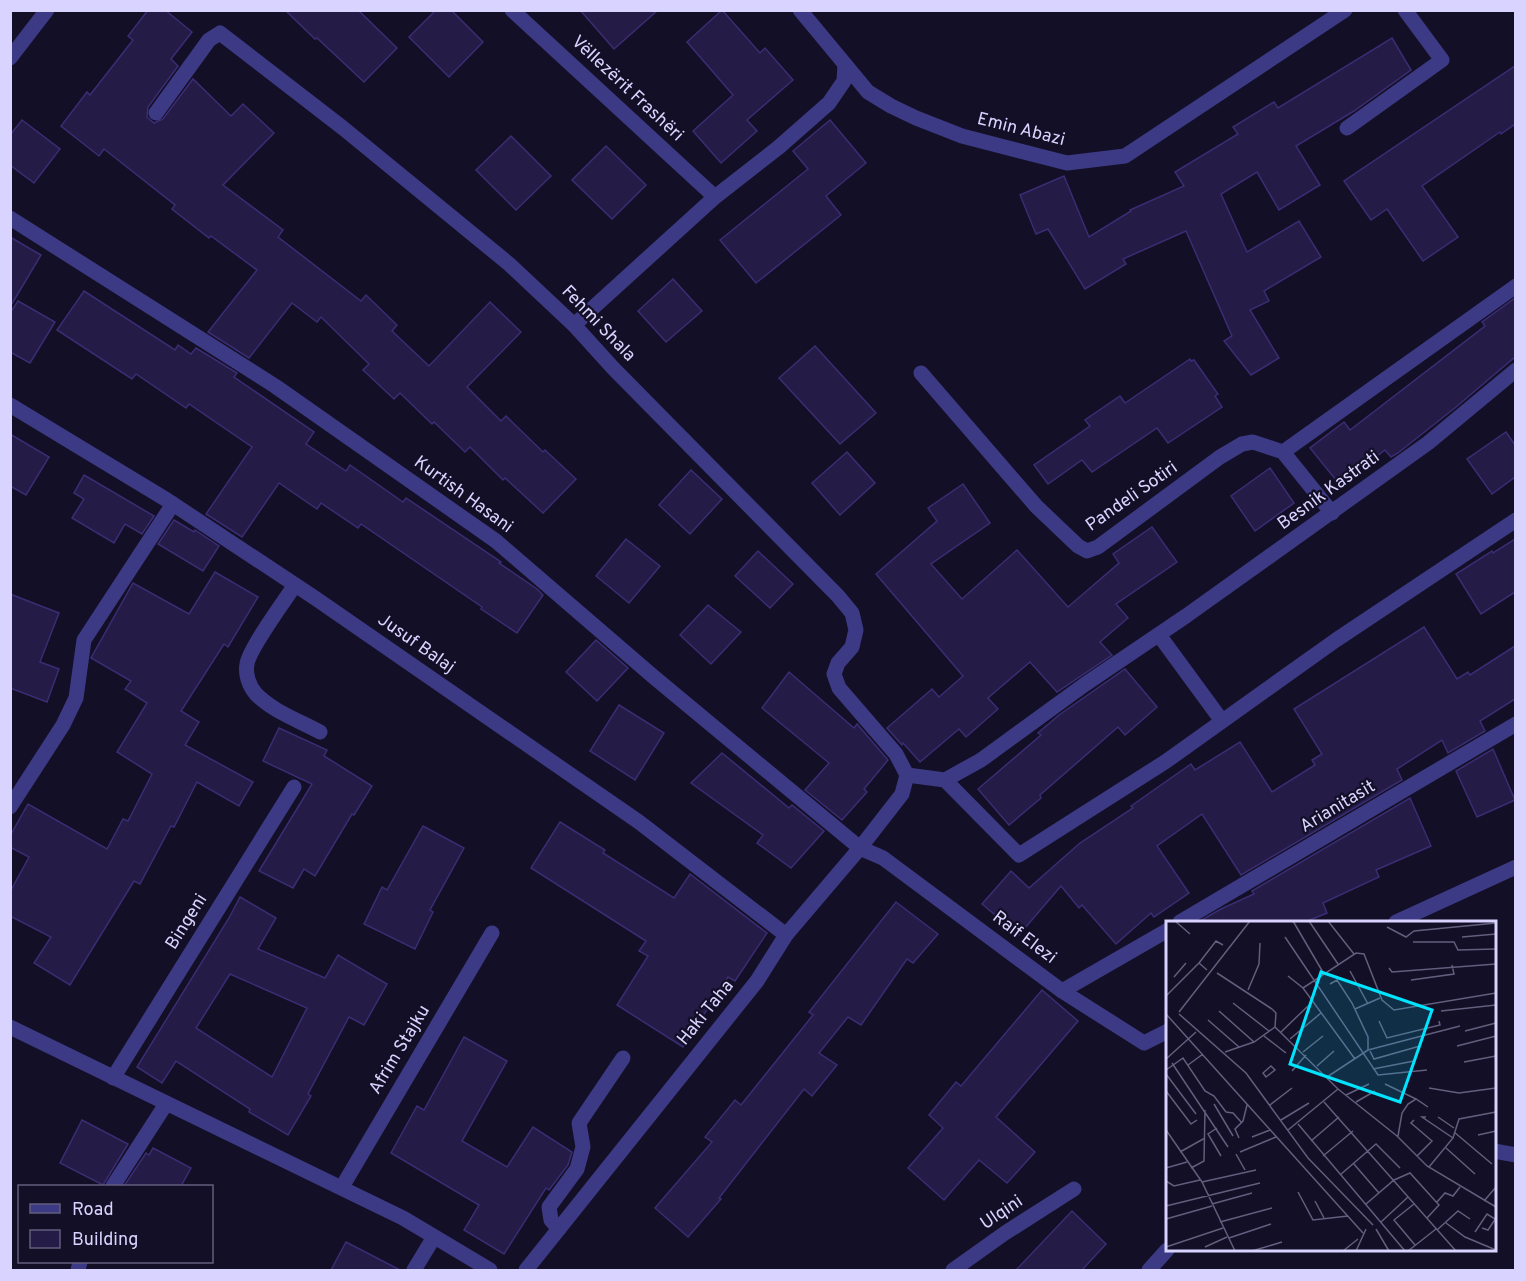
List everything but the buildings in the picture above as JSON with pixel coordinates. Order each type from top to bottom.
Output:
[{"type":"street","name":"Vëllezërit Frashëri","points":[[512,10],[715,197]]},
{"type":"street","name":"Emin Abazi","points":[[800,10],[826,40],[844,66],[868,92],[891,106],[962,136],[1067,163],[1125,156],[1345,10]]},
{"type":"street","points":[[1347,128],[1442,60],[1406,10]]},
{"type":"street","points":[[10,58],[45,11]]},
{"type":"street","name":"Fehmi Shala","points":[[156,113],[209,40],[220,33],[343,128],[509,264],[574,325],[612,368],[814,571],[852,613],[856,630],[852,647],[838,663],[834,674],[839,688],[896,754],[907,775]]},
{"type":"street","points":[[574,325],[715,197],[779,147],[829,103],[844,81],[844,66]]},
{"type":"street","name":"Kurtish Hasani","points":[[10,218],[274,386],[496,541],[655,678],[860,848]]},
{"type":"street","points":[[1332,513],[1283,452],[1515,285]]},
{"type":"street","name":"Besnik Kastrati","points":[[945,780],[981,760],[1084,685],[1332,513],[1428,443],[1515,370]]},
{"type":"street","name":"Pandeli Sotiri","points":[[921,373],[1036,506],[1078,546],[1088,550],[1098,547],[1220,457],[1242,444],[1253,442],[1283,452]]},
{"type":"street","name":"Jusuf Balaj","points":[[10,405],[173,504],[295,585],[639,822],[786,935]]},
{"type":"street","points":[[10,807],[63,725],[76,698],[84,640],[173,504]]},
{"type":"street","points":[[907,775],[945,780],[1019,855],[1165,762],[1336,640],[1515,520]]},
{"type":"street","points":[[295,585],[256,644],[247,662],[247,677],[255,693],[265,701],[320,732]]},
{"type":"street","points":[[1159,635],[1222,721]]},
{"type":"street","name":"Arianitasit","points":[[1182,921],[1515,724]]},
{"type":"street","name":"Haki Taha","points":[[526,1270],[757,981],[786,935],[860,848],[902,794],[907,775]]},
{"type":"street","name":"Bingeni","points":[[113,1078],[294,787]]},
{"type":"street","name":"Raif Elezi","points":[[860,848],[883,858],[1062,991],[1144,1043],[1166,1032]]},
{"type":"street","points":[[1398,921],[1515,867]]},
{"type":"street","points":[[1062,991],[1166,931]]},
{"type":"street","name":"Afrim Stajku","points":[[342,1187],[492,933]]},
{"type":"street","points":[[10,1027],[342,1187],[403,1218],[490,1270]]},
{"type":"street","points":[[558,1229],[551,1220],[549,1207],[577,1169],[583,1147],[579,1123],[623,1058]]},
{"type":"street","points":[[114,1185],[166,1104]]},
{"type":"street","points":[[1496,1151],[1515,1155]]},
{"type":"street","name":"Ulqini","points":[[953,1270],[1005,1233],[1074,1189]]},
{"type":"street","points":[[414,1270],[434,1236]]},
{"type":"street","points":[[1149,1270],[1166,1251]]}]
